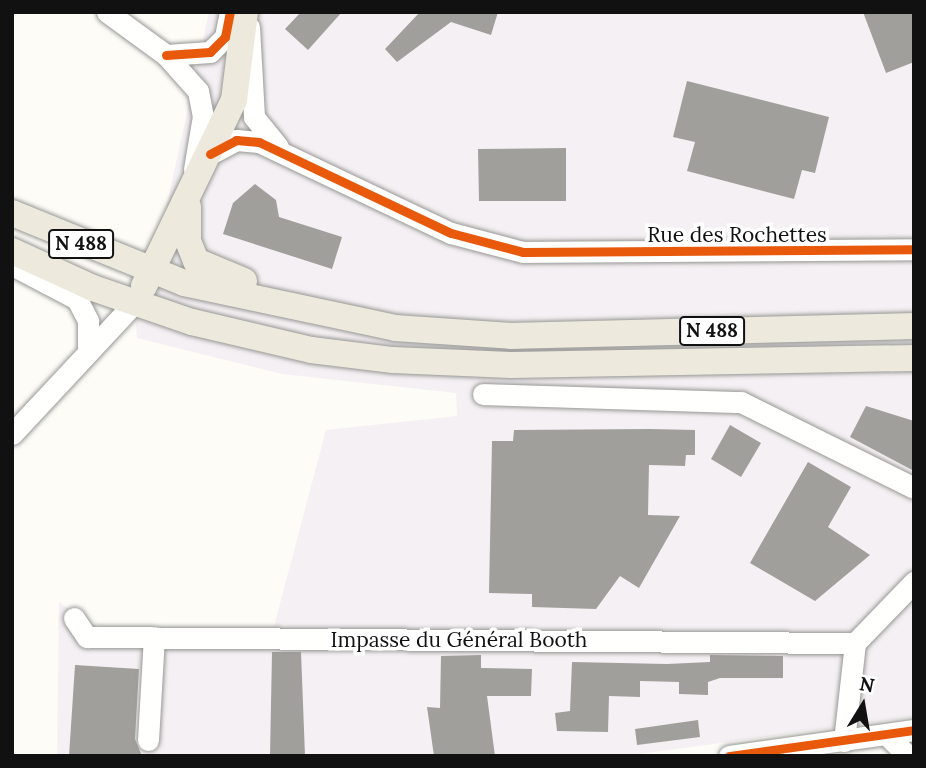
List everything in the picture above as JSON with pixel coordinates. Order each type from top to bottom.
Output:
[{"type":"main road","points":[[134,303],[152,273],[210,153],[241,72],[245,12]]},
{"type":"main road","points":[[190,192],[188,241],[204,268],[354,309],[396,328]]},
{"type":"main road","name":"N 488","points":[[12,213],[152,273],[255,302],[396,328],[511,336],[914,326]]},
{"type":"main road","points":[[12,234],[117,276],[134,280],[152,273]]},
{"type":"main road","name":"N 488","points":[[12,251],[134,303],[311,350],[393,360],[511,365],[914,358]]},
{"type":"main road","points":[[134,303],[161,294],[336,334],[396,328]]},
{"type":"street","points":[[107,12],[166,55],[190,80],[202,104],[190,192]]},
{"type":"street","points":[[166,55],[210,52],[225,37],[230,12]]},
{"type":"street","name":"Rue des Rochettes","points":[[245,12],[254,117],[284,153]]},
{"type":"street","name":"Rue des Rochettes","points":[[210,153],[247,139],[284,153],[451,233],[523,252],[914,249]]},
{"type":"street","points":[[12,265],[77,299],[88,321],[88,352]]},
{"type":"street","points":[[12,434],[51,399],[88,352],[134,303]]},
{"type":"street","points":[[483,394],[741,402],[914,488]]},
{"type":"street","points":[[844,741],[855,643],[914,582]]},
{"type":"street","name":"Impasse du Général Booth","points":[[74,618],[87,637],[855,643]]},
{"type":"street","points":[[148,740],[153,637]]},
{"type":"street","points":[[729,756],[797,752],[844,741],[914,730]]},
{"type":"street","points":[[887,735],[908,756]]},
{"type":"shaded area","points":[[209,12],[914,12],[914,717],[624,756],[57,756],[59,602],[95,627],[273,630],[326,430],[457,416],[456,393],[282,374],[137,338],[134,303],[152,272]]},
{"type":"building","points":[[301,12],[342,12],[308,50],[285,29]]},
{"type":"building","points":[[420,12],[498,12],[491,35],[451,22],[397,62],[385,49]]},
{"type":"building","points":[[863,12],[914,12],[914,62],[886,73]]},
{"type":"building","points":[[687,81],[829,117],[815,173],[802,170],[794,199],[687,171],[695,142],[673,137]]},
{"type":"building","points":[[566,148],[566,201],[479,201],[478,149]]},
{"type":"building","points":[[255,184],[276,200],[279,217],[342,237],[332,269],[223,234],[233,203]]},
{"type":"building","points":[[866,406],[914,421],[914,471],[850,437]]},
{"type":"building","points":[[730,425],[761,443],[741,477],[711,459]]},
{"type":"building","points":[[514,430],[695,430],[695,455],[686,455],[685,466],[649,465],[648,515],[680,516],[639,588],[620,576],[596,609],[532,607],[532,594],[489,593],[492,441],[513,441]]},
{"type":"building","points":[[808,462],[851,487],[828,527],[870,555],[815,601],[750,563]]},
{"type":"building","points":[[272,652],[301,652],[305,756],[270,756]]},
{"type":"building","points":[[481,655],[481,668],[532,669],[531,696],[487,696],[495,756],[434,756],[427,707],[440,708],[441,656]]},
{"type":"building","points":[[710,655],[783,656],[783,678],[720,678],[708,682],[708,695],[679,694],[679,682],[640,681],[640,697],[609,696],[608,732],[557,731],[555,713],[570,711],[572,662],[710,662]]},
{"type":"building","points":[[75,665],[139,669],[135,739],[142,756],[69,756]]},
{"type":"building","points":[[698,720],[700,737],[637,745],[635,729]]},
{"type":"cycle path","points":[[166,55],[210,52],[225,37],[230,12]]},
{"type":"cycle path","points":[[210,154],[236,140],[259,142],[451,233],[523,252],[914,249]]},
{"type":"cycle path","points":[[729,756],[914,730]]}]
